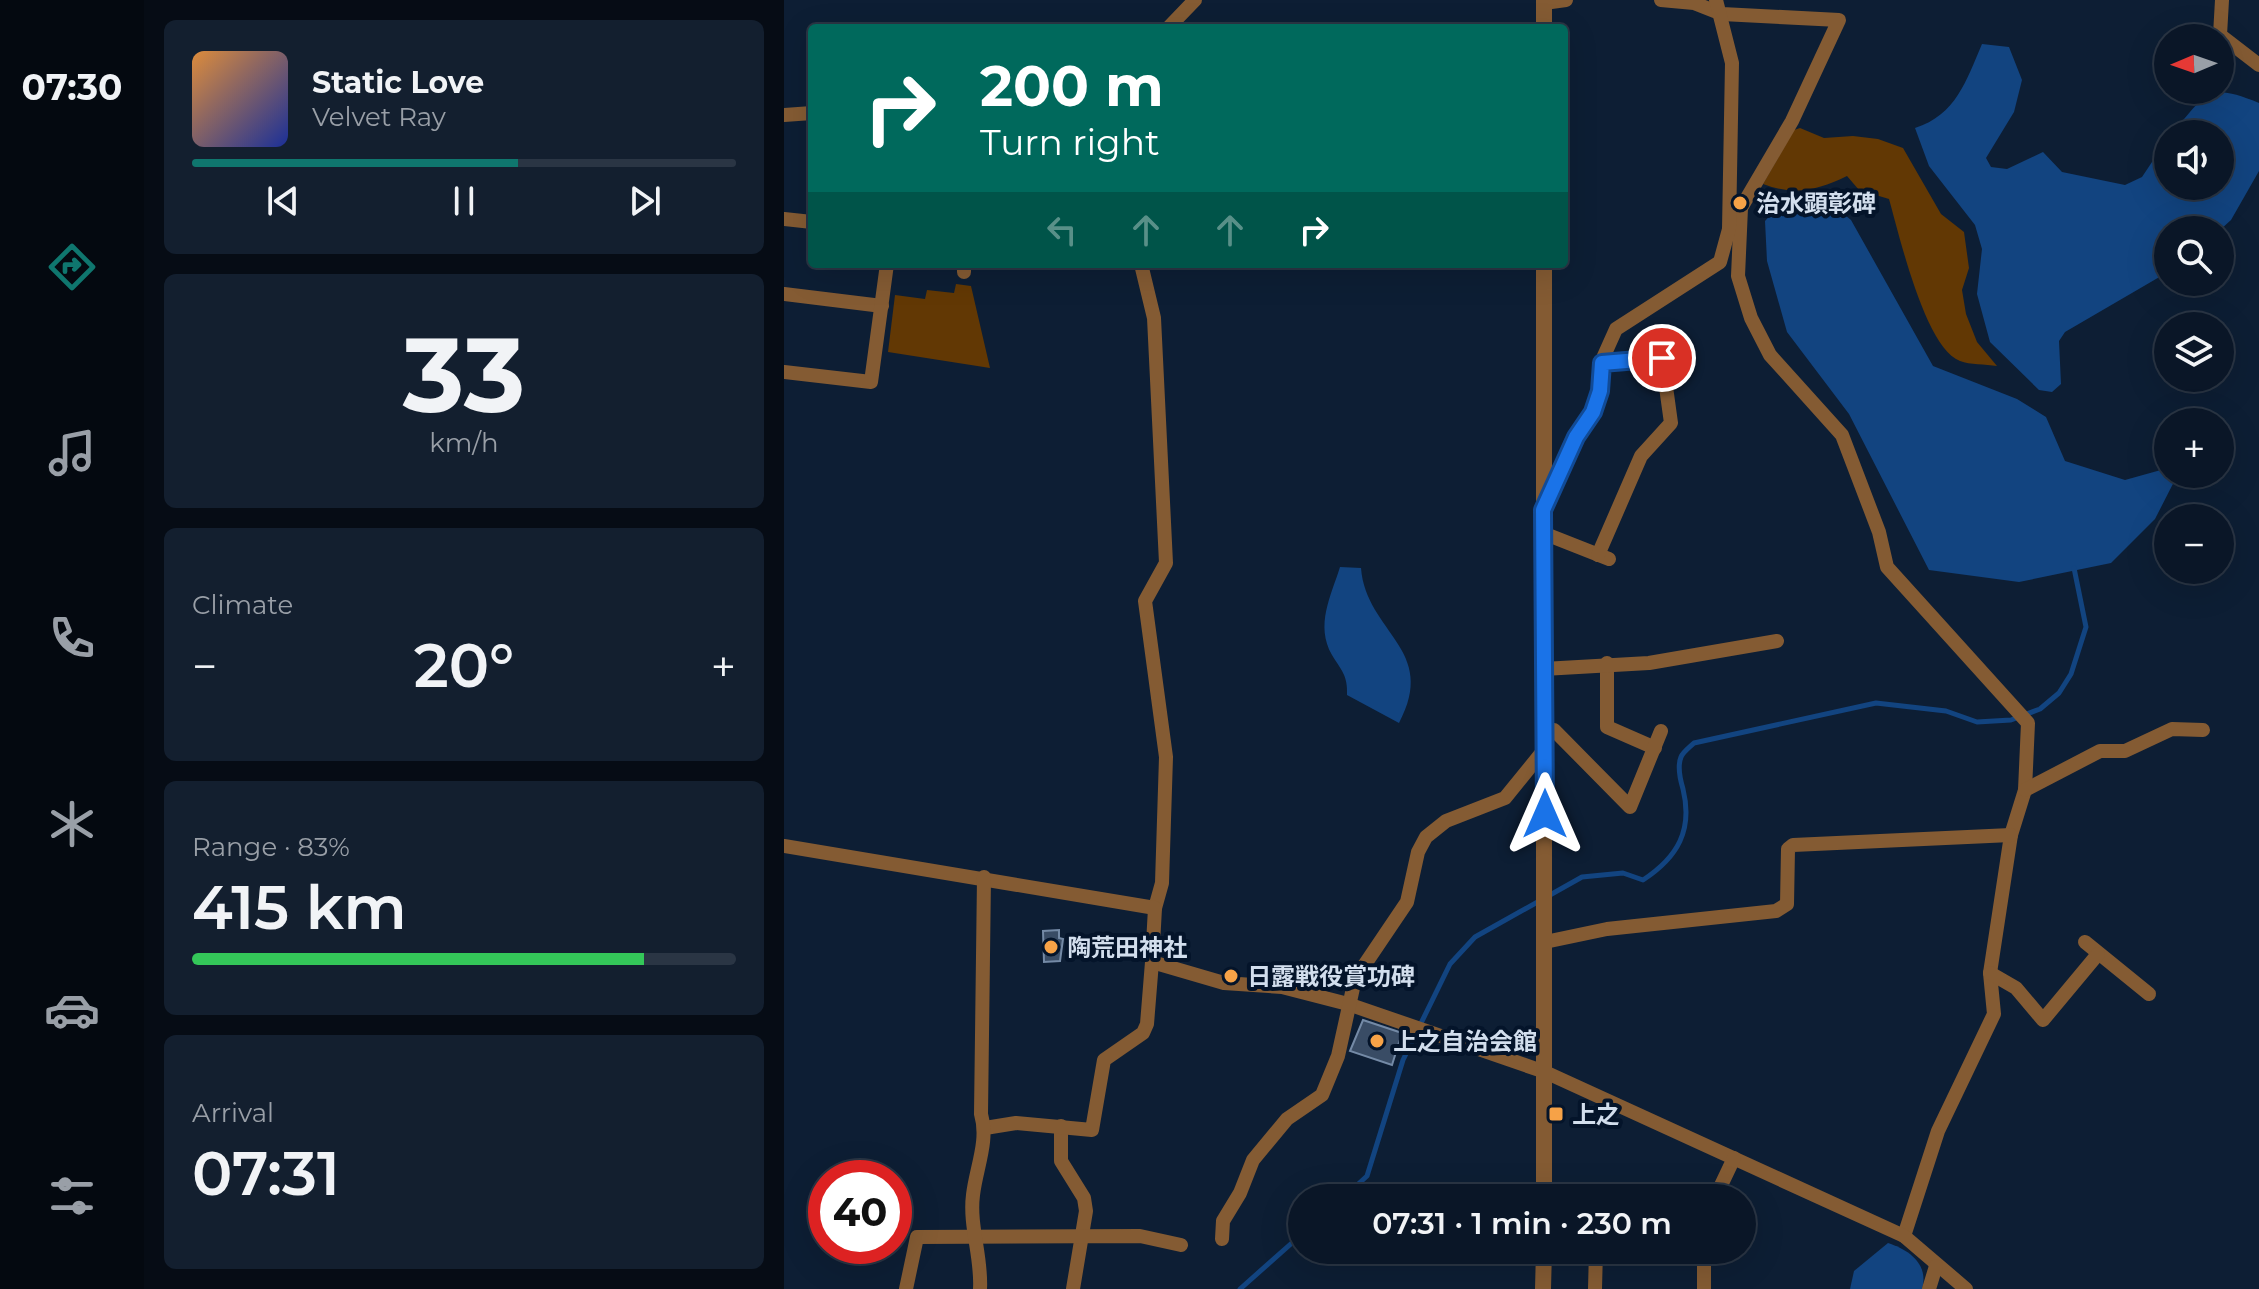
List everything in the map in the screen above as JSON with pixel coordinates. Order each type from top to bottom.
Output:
[{"type":"street","points":[[1172,24],[1195,0]]},
{"type":"street","points":[[1544,24],[1544,2],[1566,0]]},
{"type":"street","points":[[1543,510],[1576,437],[1593,412],[1600,391],[1602,363],[1608,341],[1624,322],[1720,262],[1735,209],[1792,121],[1839,20],[1661,0]]},
{"type":"street","points":[[2222,0],[2220,35],[2259,65]]},
{"type":"street","points":[[1719,7],[1732,63],[1738,276],[1751,318],[1770,355],[1842,435],[1879,532],[1887,567],[2028,723],[2025,790],[2011,835],[1990,973],[1994,1014],[1938,1131],[1904,1236]]},
{"type":"street","points":[[784,115],[808,113]]},
{"type":"street","points":[[784,219],[808,222]]},
{"type":"street","points":[[784,372],[871,382],[887,268]]},
{"type":"street","points":[[985,1128],[1016,1123],[1092,1130],[1104,1060],[1143,1033],[1147,1024],[1155,908],[1162,883],[1166,757],[1145,601],[1166,563],[1154,318],[1142,268]]},
{"type":"street","points":[[1544,268],[1544,1184]]},
{"type":"street","points":[[784,294],[882,306]]},
{"type":"street","points":[[1543,533],[1604,557],[1641,456],[1671,423],[1662,358],[1602,363]]},
{"type":"street","points":[[1543,669],[1649,663],[1777,641]]},
{"type":"street","points":[[1607,663],[1607,727],[1655,748]]},
{"type":"street","points":[[2025,790],[2100,751],[2125,751],[2172,729],[2203,730]]},
{"type":"street","points":[[1544,730],[1554,730],[1630,807],[1661,731]]},
{"type":"street","points":[[1222,1239],[1223,1221],[1240,1193],[1253,1160],[1287,1119],[1322,1095],[1338,1056],[1355,979],[1407,902],[1418,852],[1426,837],[1446,821],[1505,798],[1544,750]]},
{"type":"street","points":[[1545,942],[1607,929],[1776,911],[1787,904],[1788,849],[1793,845],[2011,835]]},
{"type":"street","points":[[784,846],[1155,908]]},
{"type":"street","points":[[980,1289],[981,1266],[972,1197],[985,1128],[981,1114],[984,877]]},
{"type":"street","points":[[2085,942],[2149,994]]},
{"type":"street","points":[[1990,973],[2016,988],[2043,1020],[2098,954]]},
{"type":"street","points":[[1152,962],[1224,983],[1282,987],[1348,1004],[1545,1072],[1904,1236],[1966,1289]]},
{"type":"street","points":[[1061,1126],[1061,1161],[1084,1198],[1086,1211],[1073,1289]]},
{"type":"street","points":[[1722,1184],[1734,1158]]},
{"type":"street","points":[[906,1289],[917,1237],[1140,1236],[1181,1245]]},
{"type":"street","points":[[1543,1289],[1544,1264]]},
{"type":"street","points":[[1595,1289],[1596,1264]]},
{"type":"street","points":[[1704,1264],[1704,1289]]},
{"type":"street","points":[[1929,1289],[1936,1266]]},
{"type":"shaded area","points":[[1800,128],[1824,138],[1853,136],[1878,139],[1903,148],[1941,214],[1964,232],[1969,268],[1962,290],[1966,314],[1977,342],[1997,366],[1960,361],[1947,352],[1936,335],[1915,288],[1889,199],[1859,190],[1847,176],[1806,190],[1785,190],[1763,184],[1794,130]]},
{"type":"shaded area","points":[[956,284],[971,286],[990,368],[888,352],[895,295],[925,299],[927,290],[954,293]]},
{"type":"water","points":[[1982,44],[2009,47],[2022,80],[2014,112],[1986,158],[1991,167],[2007,169],[2043,152],[2062,172],[2125,185],[2142,177],[2154,159],[2154,200],[2234,200],[2234,120],[2184,120],[2198,104],[2234,104],[2234,94],[2259,103],[2259,171],[2233,216],[2154,216],[2154,280],[2065,332],[2059,341],[2061,384],[2052,392],[2039,390],[1990,342],[1977,294],[1982,249],[1975,225],[1929,166],[1915,128],[1941,115],[1965,83]]},
{"type":"water","points":[[1824,198],[1851,220],[1933,366],[2017,399],[2046,417],[2065,461],[2125,480],[2154,472],[2154,488],[2171,488],[2163,504],[2154,504],[2154,520],[2111,563],[2019,582],[1929,570],[1849,414],[1787,332],[1767,261],[1765,221],[1778,207],[1802,207]]},
{"type":"water","points":[[1340,567],[1361,568],[1375,609],[1406,659],[1411,677],[1409,698],[1399,723],[1347,695],[1345,678],[1327,644],[1326,611]]},
{"type":"water","points":[[1888,1243],[1916,1260],[1923,1273],[1922,1289],[1850,1289],[1854,1271]]},
{"type":"building","points":[[1059,930],[1059,938],[1063,939],[1060,961],[1044,962],[1043,931]]},
{"type":"building","name":"上之自治会館","points":[[1363,1020],[1402,1033],[1392,1065],[1350,1051]]},
{"type":"waterway","points":[[1358,1184],[1367,1176],[1403,1060],[1450,964],[1475,937],[1582,877],[1623,873],[1643,880],[1665,862],[1674,852],[1684,830],[1686,804],[1679,765],[1682,755],[1694,743],[1876,703],[1946,711],[1977,722],[2011,720],[2040,709],[2059,693],[2071,674],[2086,627],[2074,568]]},
{"type":"waterway","points":[[1240,1289],[1288,1246]]},
{"type":"place","name":"治水顕彰碑","points":[[1740,203]]},
{"type":"place","name":"陶荒田神社","points":[[1051,947]]},
{"type":"place","name":"日露戦役賞功碑","points":[[1231,976]]},
{"type":"place","name":"上之自治会館","points":[[1377,1041]]},
{"type":"place","name":"上之","points":[[1556,1114]]},
{"type":"route","points":[[1545,814],[1543,510],[1576,437],[1593,412],[1600,391],[1602,363],[1662,358]]}]
